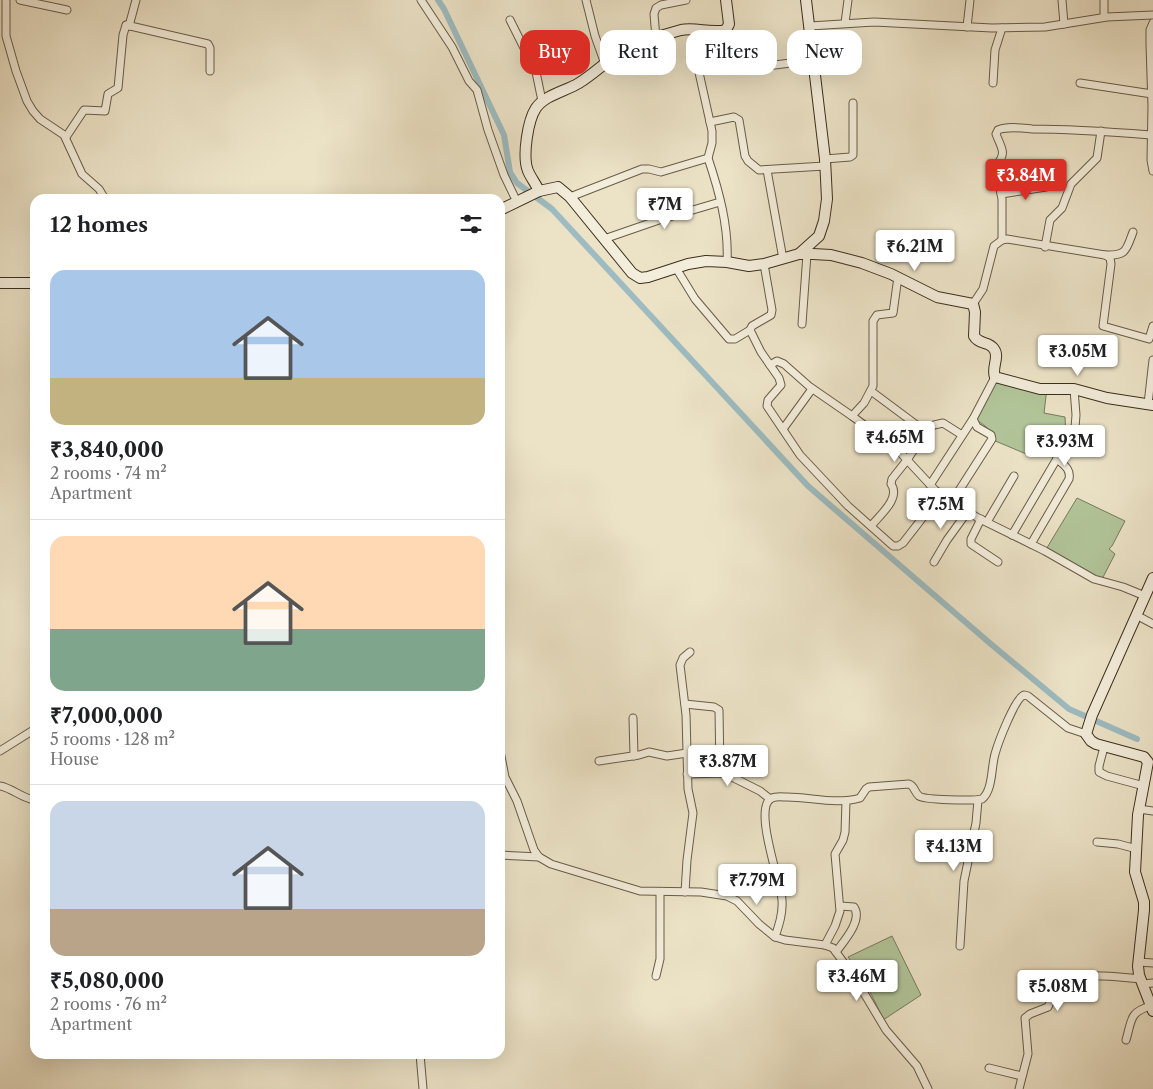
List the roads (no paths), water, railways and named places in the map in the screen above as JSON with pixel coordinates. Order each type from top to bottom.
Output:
[{"type":"street","points":[[6,0],[3,36],[21,86],[33,111],[43,121],[66,137],[82,174],[102,194]]},
{"type":"street","points":[[20,0],[67,10]]},
{"type":"street","points":[[129,26],[136,0]]},
{"type":"street","points":[[421,0],[452,47],[469,81],[477,90],[504,175],[519,202]]},
{"type":"street","points":[[586,0],[600,50]]},
{"type":"street","points":[[655,30],[654,14],[656,8],[661,5],[686,0]]},
{"type":"street","points":[[726,0],[728,28],[726,30]]},
{"type":"street","points":[[806,0],[810,30]]},
{"type":"street","points":[[845,23],[848,0]]},
{"type":"street","points":[[967,27],[970,0]]},
{"type":"street","points":[[1062,0],[1064,24]]},
{"type":"street","points":[[1104,0],[1104,18]]},
{"type":"street","points":[[810,26],[845,23],[900,23],[1002,28],[1045,27],[1104,18],[1153,15]]},
{"type":"street","points":[[510,20],[538,77],[542,101]]},
{"type":"street","points":[[1153,22],[1150,37],[1152,94],[1151,160],[1153,171]]},
{"type":"street","points":[[66,137],[84,110],[104,112],[106,110],[108,94],[119,86],[125,26],[208,44],[210,48],[210,71]]},
{"type":"street","points":[[993,83],[995,50],[1002,28]]},
{"type":"street","points":[[676,32],[696,30]]},
{"type":"street","points":[[537,192],[526,163],[526,147],[533,114],[542,101],[579,83],[600,68]]},
{"type":"street","points":[[700,75],[710,122],[712,143],[708,158],[727,235],[727,262]]},
{"type":"street","points":[[802,324],[803,254],[819,236],[824,221],[827,199],[816,75]]},
{"type":"street","points":[[1080,83],[1152,94]]},
{"type":"street","points":[[710,122],[737,117],[747,159],[759,170],[767,170],[825,162],[853,155],[853,103]]},
{"type":"street","points":[[1002,240],[1001,194],[996,166],[1002,159],[1002,150],[996,134],[998,130],[1005,128],[1101,131],[1152,135]]},
{"type":"street","points":[[1045,247],[1050,220],[1062,208],[1071,184],[1097,158],[1101,131]]},
{"type":"street","points":[[570,197],[642,169],[661,172],[708,158]]},
{"type":"street","points":[[767,170],[783,259]]},
{"type":"street","points":[[505,208],[537,192],[558,187],[570,197],[632,273],[640,278],[706,262],[727,262],[740,265],[764,264],[803,254],[831,255],[862,263],[898,277],[937,297],[973,304]]},
{"type":"street","points":[[1001,194],[1046,187]]},
{"type":"street","points":[[604,239],[720,202]]},
{"type":"street","points":[[930,485],[973,419],[996,377],[994,370],[996,357],[994,348],[978,342],[974,336],[975,312],[973,304],[983,289],[994,246],[1002,240],[1116,256],[1122,254],[1127,247],[1133,232]]},
{"type":"street","points":[[1105,255],[1110,258],[1111,264],[1103,326],[1151,340],[1153,326]]},
{"type":"street","points":[[676,268],[695,299],[726,337],[732,340],[771,315],[772,310],[764,264]]},
{"type":"street","points":[[852,416],[871,392],[874,379],[873,321],[877,315],[892,313],[898,277]]},
{"type":"street","points":[[0,283],[30,282]]},
{"type":"street","points":[[750,330],[761,352],[779,378],[781,385],[768,400],[767,406],[800,455],[848,506],[893,546],[903,543],[941,494]]},
{"type":"street","points":[[996,377],[1040,389],[1074,389],[1107,398],[1150,404],[1153,360]]},
{"type":"street","points":[[770,365],[777,362],[784,364],[812,389],[897,449],[930,485],[941,494],[984,521],[1031,544],[1094,580],[1123,587],[1145,596]]},
{"type":"street","points":[[783,429],[812,389]]},
{"type":"street","points":[[1012,535],[1075,428],[1074,389]]},
{"type":"street","points":[[871,392],[926,432]]},
{"type":"street","points":[[953,500],[992,439],[991,435],[974,424],[973,419]]},
{"type":"street","points":[[871,526],[891,502],[895,491],[891,482],[930,427],[943,423],[962,435]]},
{"type":"street","points":[[1031,544],[1069,479],[1068,468],[1057,459]]},
{"type":"street","points":[[998,562],[970,542],[1014,476]]},
{"type":"street","points":[[934,562],[968,511]]},
{"type":"street","points":[[1126,1040],[1135,1013],[1139,1009],[1152,1008],[1141,982],[1139,962],[1144,902],[1134,872],[1140,809],[1148,766],[1147,759],[1104,747],[1091,741],[1086,731],[1153,578]]},
{"type":"street","points":[[1136,615],[1153,624]]},
{"type":"street","points":[[685,892],[692,813],[687,774],[685,704],[680,665],[683,658],[690,652]]},
{"type":"street","points":[[775,937],[783,902],[774,867],[764,811],[770,799],[799,797],[846,801],[860,798],[869,786],[904,784],[913,785],[918,794],[925,798],[982,799],[988,792],[995,754],[1020,696],[1028,696],[1068,728],[1086,731]]},
{"type":"street","points":[[685,704],[714,707],[719,710],[720,772]]},
{"type":"street","points":[[633,718],[634,756]]},
{"type":"street","points":[[0,751],[30,732]]},
{"type":"street","points":[[1104,747],[1099,772],[1144,786]]},
{"type":"street","points":[[599,761],[648,752],[667,756],[687,753]]},
{"type":"street","points":[[687,774],[720,772],[760,790],[770,799]]},
{"type":"street","points":[[505,777],[517,802],[534,850],[539,857],[551,864],[634,890],[710,892],[727,896],[737,901],[759,924],[775,937],[825,945],[836,952],[873,1006],[886,1030],[917,1066],[928,1089]]},
{"type":"street","points":[[0,786],[11,789],[30,799]]},
{"type":"street","points":[[960,946],[964,881],[976,823],[978,800]]},
{"type":"street","points":[[825,945],[835,926],[840,906],[835,854],[845,832],[846,801]]},
{"type":"street","points":[[1140,809],[1153,812]]},
{"type":"street","points":[[1097,842],[1118,844],[1137,849]]},
{"type":"street","points":[[505,855],[539,857]]},
{"type":"street","points":[[656,976],[660,959],[660,892]]},
{"type":"street","points":[[836,952],[853,926],[857,912],[854,907],[840,906]]},
{"type":"street","points":[[1139,962],[1153,963]]},
{"type":"street","points":[[1019,1089],[1028,1054],[1025,1018],[1048,1007],[1058,983],[1066,979],[1082,977],[1153,983]]},
{"type":"street","points":[[420,1059],[423,1089]]},
{"type":"street","points":[[989,1068],[1022,1076]]},
{"type":"waterway","points":[[438,0],[504,135],[510,172],[517,183],[552,209],[808,486],[1069,709],[1137,739]]}]
